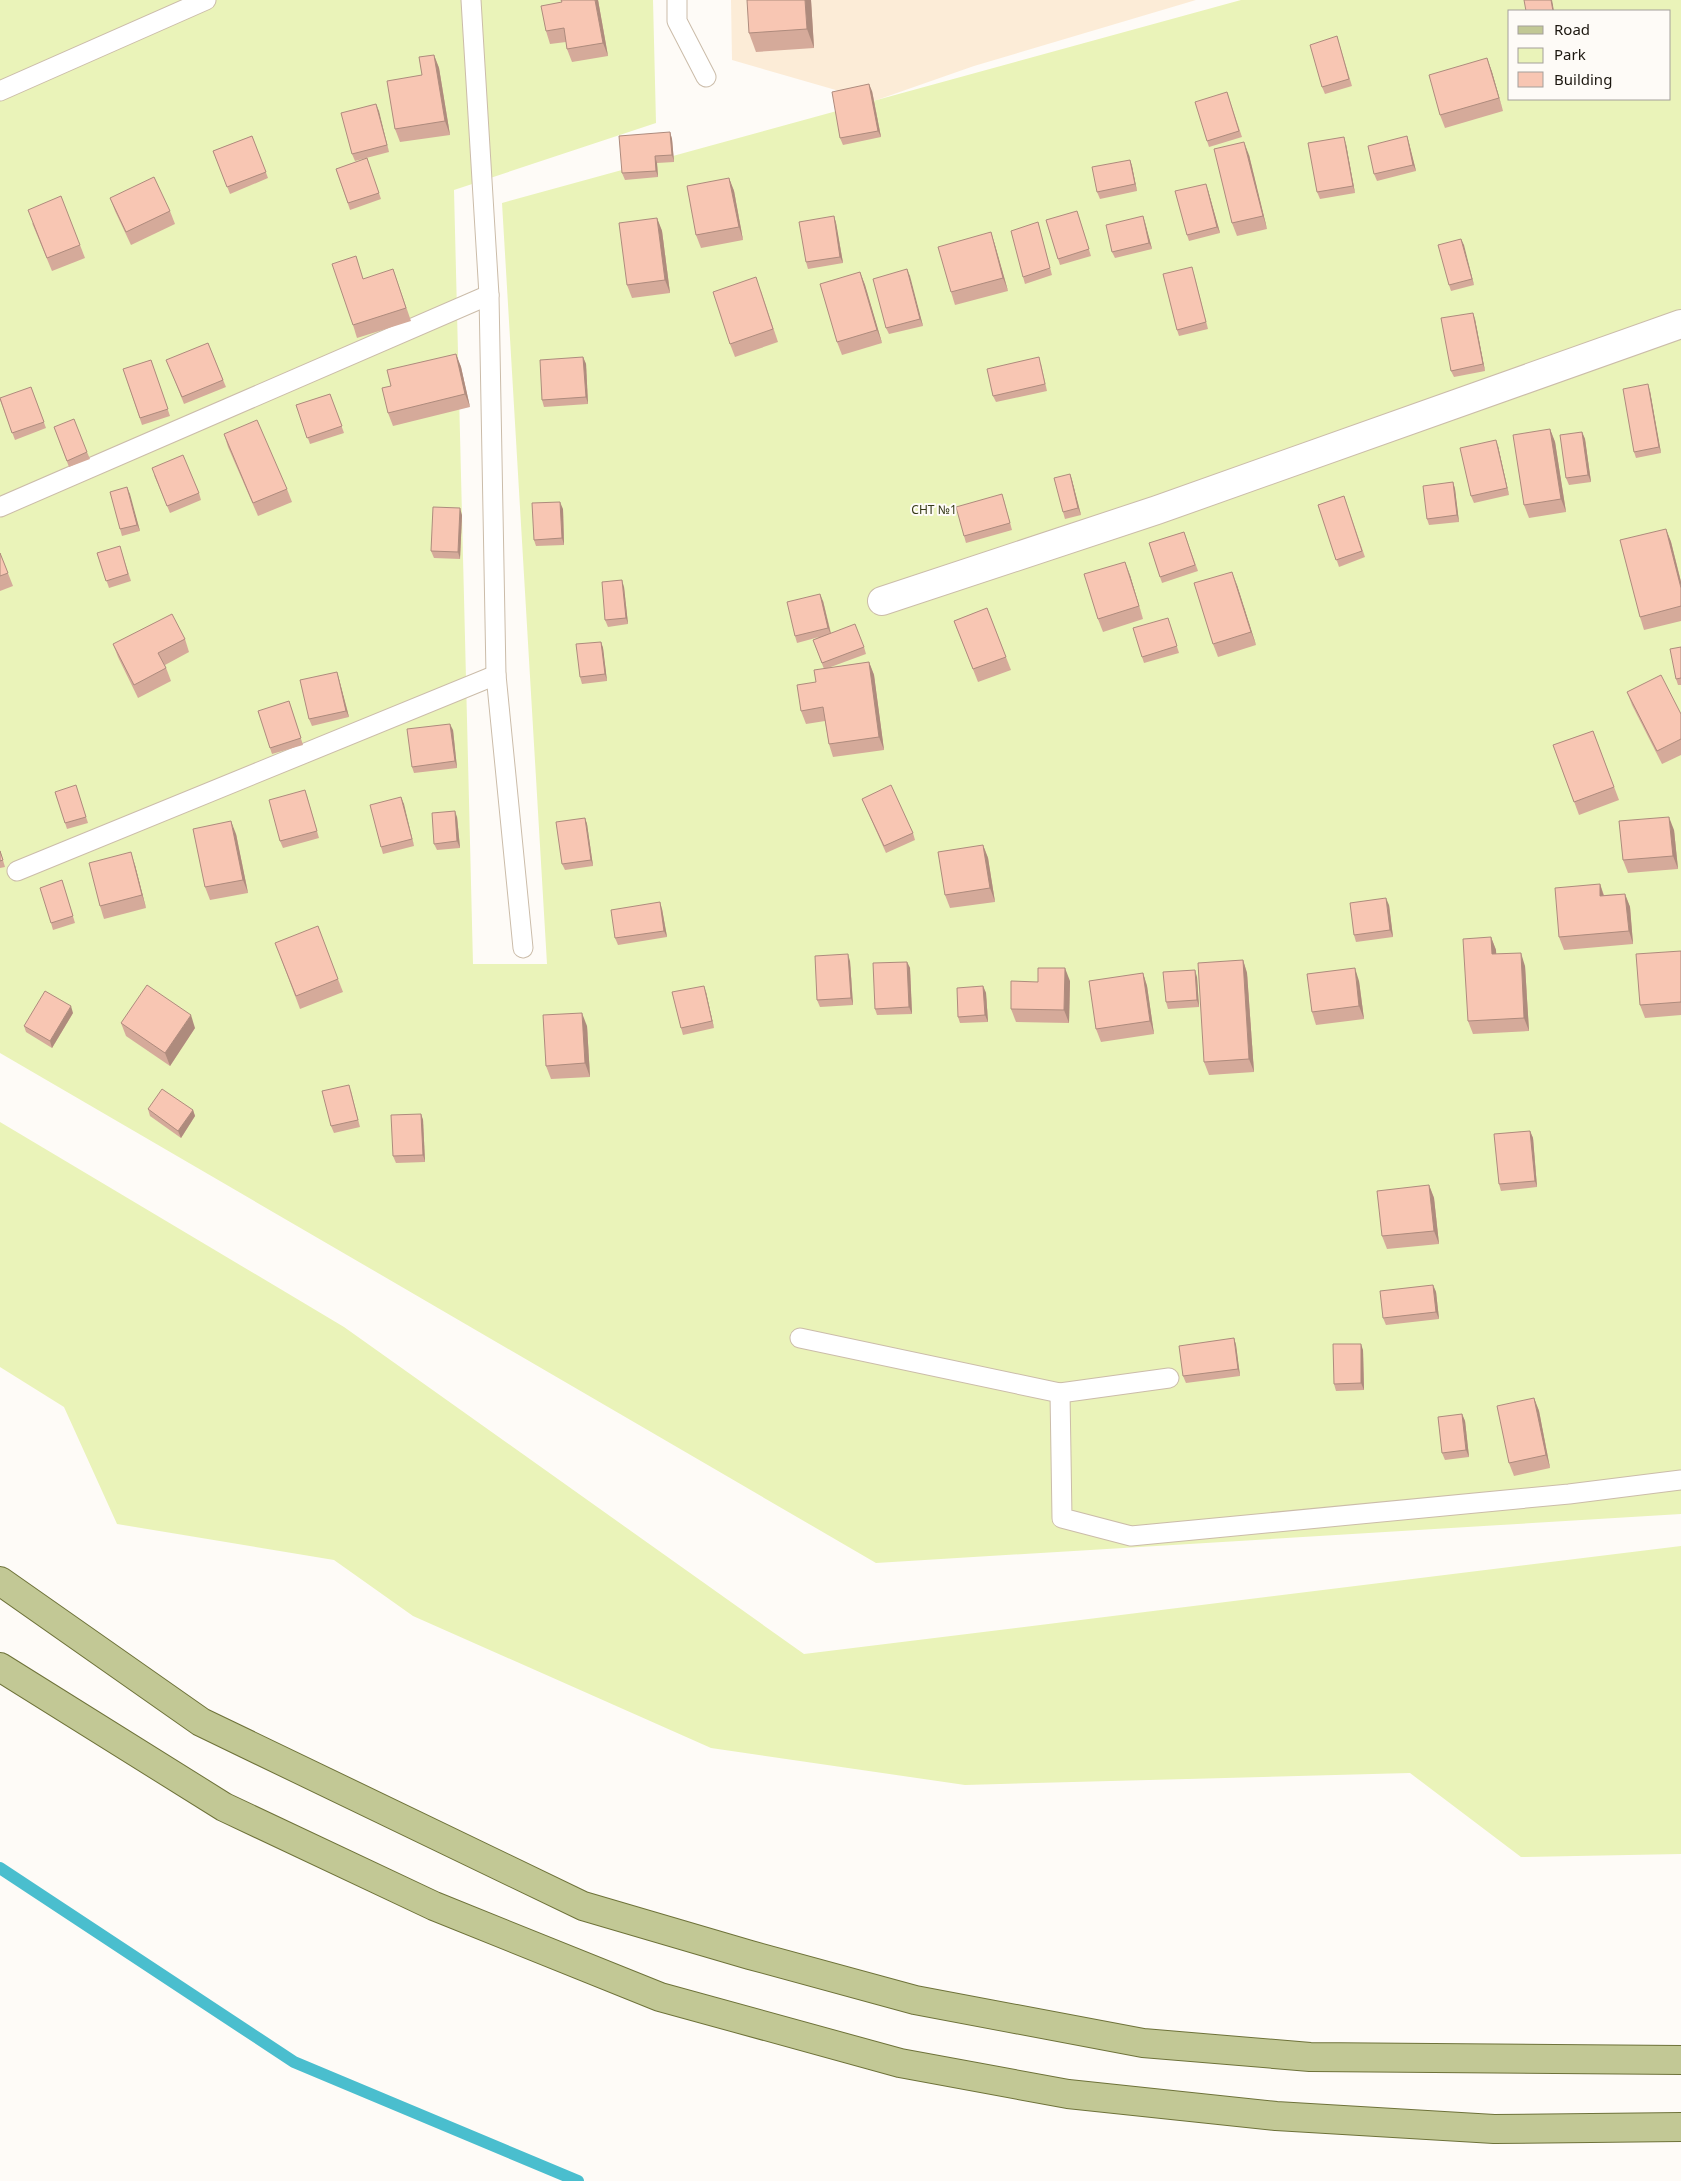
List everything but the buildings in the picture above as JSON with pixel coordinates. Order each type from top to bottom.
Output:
[{"type":"main road","points":[[0,1581],[201,1722],[583,1906],[750,1955],[915,2000],[1143,2043],[1310,2057],[1681,2060]]},
{"type":"main road","points":[[0,1667],[224,1807],[434,1906],[660,1997],[900,2063],[1068,2094],[1276,2116],[1494,2129],[1681,2127]]},
{"type":"street","points":[[882,601],[1157,510],[1681,324]]},
{"type":"lane","points":[[0,91],[206,0]]},
{"type":"lane","points":[[471,0],[489,295],[496,676],[523,948]]},
{"type":"lane","points":[[677,0],[677,21],[706,77]]},
{"type":"lane","points":[[0,507],[489,295]]},
{"type":"lane","points":[[17,871],[496,676]]},
{"type":"lane","points":[[800,1338],[1060,1393],[1169,1378]]},
{"type":"lane","points":[[1060,1393],[1062,1518],[1131,1536],[1569,1494],[1681,1480]]},
{"type":"shaded area","points":[[731,0],[1196,0],[974,66],[874,101],[732,60]]},
{"type":"green space","name":"СНТ №1","points":[[0,0],[653,0],[656,123],[454,190],[473,964],[547,964],[502,203],[1241,0],[1681,0],[1681,1514],[876,1563],[0,1053]]},
{"type":"green space","points":[[0,1122],[344,1327],[804,1654],[1681,1546],[1681,1854],[1521,1857],[1410,1773],[965,1785],[711,1748],[413,1616],[334,1560],[117,1524],[64,1407],[0,1367]]},
{"type":"waterway","points":[[0,1868],[294,2062],[578,2181]]}]
